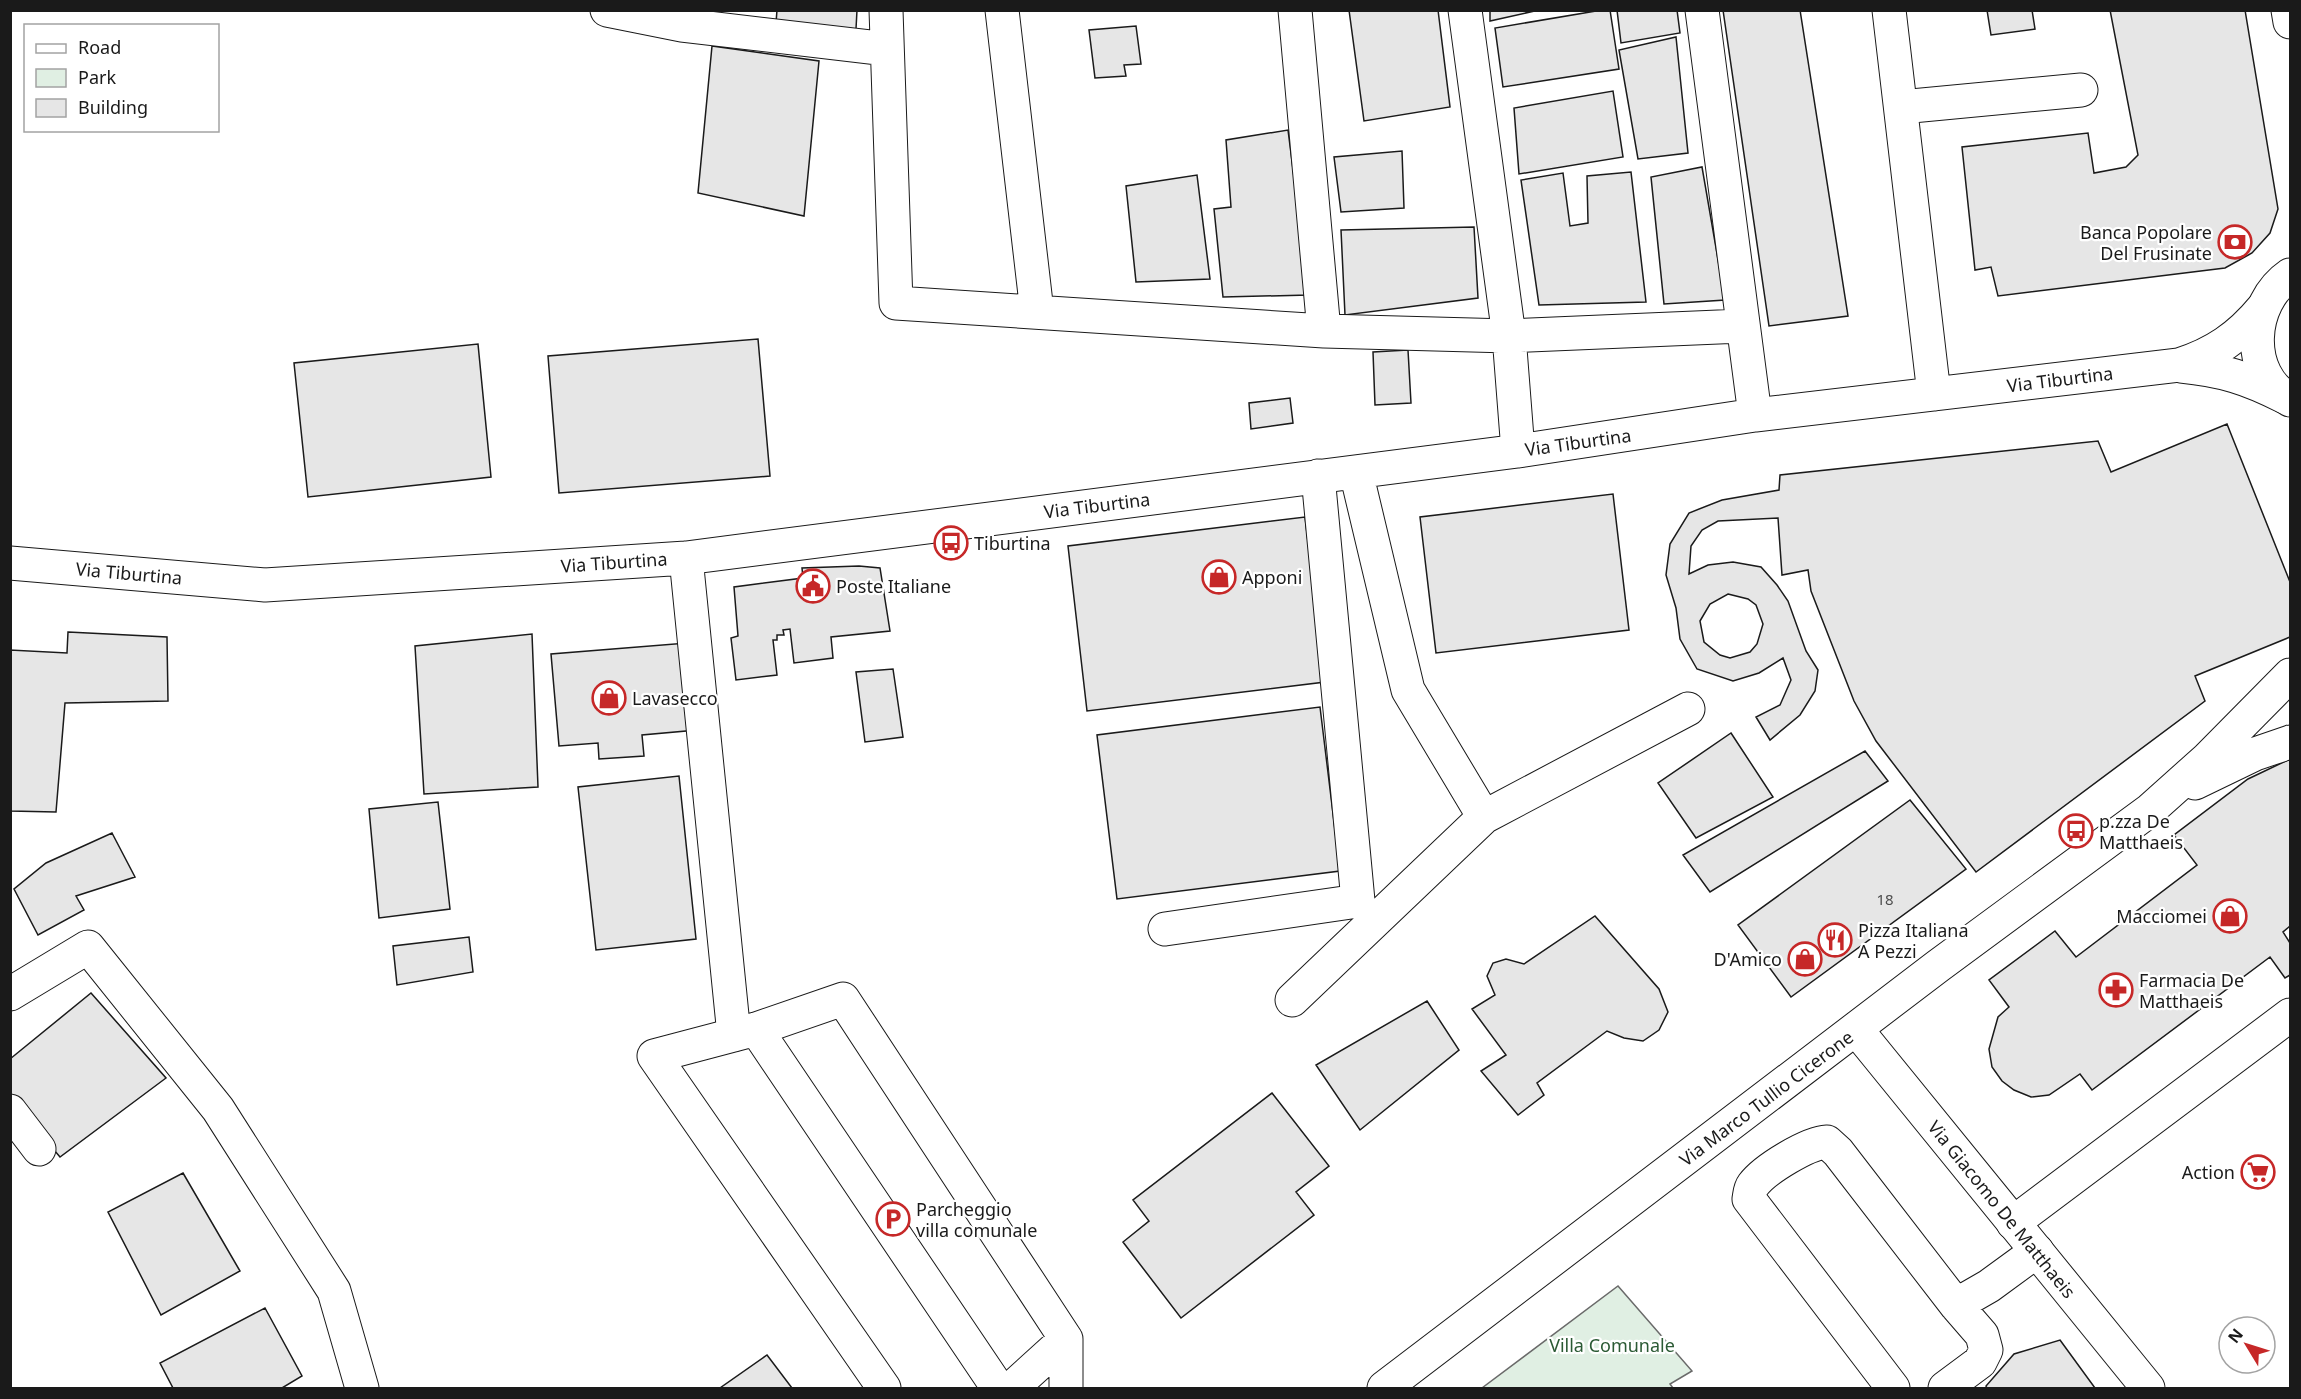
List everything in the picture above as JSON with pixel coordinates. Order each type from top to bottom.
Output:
[{"type":"street","points":[[606,10],[682,25],[887,49]]},
{"type":"street","points":[[886,10],[896,303],[1324,331],[1509,336],[1742,326]]},
{"type":"street","points":[[1002,10],[1037,312]]},
{"type":"street","points":[[1295,10],[1324,331]]},
{"type":"street","points":[[1465,10],[1509,336],[1518,451]]},
{"type":"street","points":[[1702,10],[1725,170],[1742,326],[1755,415]]},
{"type":"street","points":[[1889,10],[1934,394]]},
{"type":"street","points":[[2288,10],[2290,22]]},
{"type":"street","points":[[1900,107],[2081,90]]},
{"type":"street","points":[[2179,365],[2208,356],[2246,329],[2272,293],[2290,275]]},
{"type":"street","points":[[2263,308],[2257,327],[2259,356],[2271,383],[2288,399]]},
{"type":"street","points":[[2179,365],[2218,370],[2250,379],[2288,399]]},
{"type":"street","name":"Via Tiburtina","points":[[10,563],[265,585],[686,558],[1518,451],[1755,415],[2179,365]]},
{"type":"street","points":[[1356,472],[1408,690],[1484,818]]},
{"type":"street","points":[[1165,929],[1358,901],[1318,476]]},
{"type":"street","points":[[686,558],[745,1032],[998,1389]]},
{"type":"street","points":[[2150,810],[2207,759],[2290,675]]},
{"type":"street","points":[[1292,1000],[1484,818],[1688,709]]},
{"type":"street","points":[[2150,810],[2202,779],[2255,754],[2290,742]]},
{"type":"street","name":"Via Marco Tullio Cicerone","points":[[1384,1389],[1938,966],[2150,810]]},
{"type":"street","points":[[10,994],[88,947],[218,1109],[334,1291],[362,1389]]},
{"type":"street","points":[[884,1389],[654,1056],[745,1032],[843,999],[1066,1339],[1066,1389]]},
{"type":"street","points":[[2013,1222],[2290,1015]]},
{"type":"street","name":"Via Giacomo De Matthaeis","points":[[1856,1029],[2148,1389]]},
{"type":"street","points":[[10,1111],[39,1149]]},
{"type":"street","points":[[1893,1389],[1749,1198],[1750,1187],[1760,1177],[1814,1143],[1827,1142],[1838,1152],[1956,1305],[1982,1335],[1986,1350],[1980,1362],[1944,1389]]},
{"type":"street","points":[[1956,1305],[1989,1286],[2037,1251]]},
{"type":"street","points":[[1012,1389],[1066,1339]]},
{"type":"green space","name":"Villa Comunale","points":[[1618,1286],[1692,1371],[1670,1384],[1673,1388],[1482,1388]]},
{"type":"building","points":[[777,10],[857,10],[856,29],[776,23]]},
{"type":"building","points":[[1349,10],[1438,10],[1450,107],[1364,121]]},
{"type":"building","points":[[1490,10],[1539,10],[1490,21]]},
{"type":"building","points":[[1610,10],[1619,69],[1503,87],[1495,28]]},
{"type":"building","points":[[1617,10],[1677,10],[1680,33],[1621,43]]},
{"type":"building","points":[[1723,10],[1800,10],[1848,316],[1769,326]]},
{"type":"building","points":[[1987,10],[2032,10],[2035,29],[1991,35]]},
{"type":"building","points":[[2110,10],[2245,10],[2278,209],[2270,233],[2252,253],[2225,268],[1998,296],[1991,267],[1975,270],[1962,147],[2088,133],[2094,173],[2126,167],[2138,155]]},
{"type":"building","points":[[1136,26],[1141,64],[1124,65],[1126,76],[1095,78],[1089,30]]},
{"type":"building","points":[[1676,37],[1688,153],[1638,159],[1619,50]]},
{"type":"building","points":[[712,46],[819,61],[804,216],[698,193]]},
{"type":"building","points":[[1613,91],[1623,157],[1519,174],[1514,108]]},
{"type":"building","points":[[1288,130],[1309,295],[1223,297],[1214,209],[1231,207],[1226,140]]},
{"type":"building","points":[[1402,151],[1404,208],[1341,212],[1334,157]]},
{"type":"building","points":[[1702,167],[1725,300],[1664,304],[1651,177]]},
{"type":"building","points":[[1631,172],[1646,302],[1539,305],[1521,180],[1563,173],[1570,226],[1588,223],[1587,176]]},
{"type":"building","points":[[1197,175],[1210,279],[1136,282],[1126,186]]},
{"type":"building","points":[[1474,227],[1478,298],[1345,315],[1341,230]]},
{"type":"building","points":[[758,339],[770,476],[559,493],[548,356]]},
{"type":"building","points":[[478,344],[491,477],[308,497],[294,363]]},
{"type":"building","points":[[1408,350],[1411,403],[1375,405],[1373,352]]},
{"type":"building","points":[[1290,398],[1293,423],[1251,429],[1249,403]]},
{"type":"building","points":[[2227,424],[2290,582],[2290,637],[2195,676],[2205,701],[1976,872],[1876,741],[1854,701],[1811,591],[1808,570],[1782,575],[1778,518],[1718,521],[1702,530],[1691,546],[1689,574],[1708,565],[1733,562],[1761,567],[1777,585],[1788,601],[1806,651],[1818,670],[1815,691],[1800,715],[1770,740],[1756,717],[1780,705],[1791,680],[1783,658],[1759,673],[1733,681],[1697,669],[1680,639],[1676,608],[1666,575],[1670,544],[1689,513],[1722,500],[1779,490],[1780,475],[2098,441],[2111,472]],"holes":[[[1728,594],[1748,599],[1756,605],[1763,624],[1757,644],[1750,652],[1730,658],[1720,655],[1704,642],[1700,621],[1710,604]]]},
{"type":"building","points":[[1613,494],[1629,630],[1436,653],[1420,517]]},
{"type":"building","points":[[1305,517],[1325,682],[1087,711],[1068,546]]},
{"type":"building","points":[[859,566],[880,568],[890,631],[831,637],[833,658],[794,663],[790,629],[783,630],[784,635],[777,635],[777,640],[773,640],[777,675],[736,680],[731,638],[738,636],[734,587],[803,578],[802,568]]},
{"type":"building","points":[[68,632],[167,637],[168,701],[65,703],[56,812],[10,811],[10,650],[67,653]]},
{"type":"building","points":[[532,634],[538,787],[424,794],[415,646]]},
{"type":"building","points":[[687,643],[697,730],[642,735],[644,756],[599,759],[598,743],[559,746],[551,654]]},
{"type":"building","points":[[893,669],[903,737],[865,742],[856,672]]},
{"type":"building","points":[[1320,707],[1340,871],[1117,899],[1097,735]]},
{"type":"building","points":[[1731,733],[1773,797],[1696,838],[1658,783]]},
{"type":"building","points":[[1865,751],[1888,781],[1710,892],[1683,855]]},
{"type":"building","points":[[2290,759],[2290,926],[2283,932],[2290,943],[2290,975],[2285,978],[2270,957],[2092,1090],[2080,1074],[2049,1095],[2031,1097],[2014,1090],[2002,1081],[1992,1067],[1989,1049],[1998,1017],[2009,1007],[1989,980],[2055,931],[2076,957],[2197,865],[2174,835],[2248,779]]},
{"type":"building","points":[[679,776],[696,939],[596,950],[578,787]]},
{"type":"building","points":[[1910,800],[1966,869],[1791,997],[1738,925]]},
{"type":"building","points":[[438,802],[450,909],[379,918],[369,809]]},
{"type":"building","points":[[112,833],[135,877],[76,896],[84,910],[38,935],[14,889],[46,863]]},
{"type":"building","points":[[1595,916],[1659,989],[1668,1012],[1659,1030],[1643,1041],[1624,1038],[1607,1031],[1537,1083],[1544,1095],[1518,1115],[1481,1071],[1506,1055],[1472,1009],[1495,995],[1487,976],[1493,963],[1506,959],[1524,964]]},
{"type":"building","points":[[469,937],[473,972],[397,985],[393,946]]},
{"type":"building","points":[[91,993],[166,1078],[60,1157],[10,1098],[10,1059]]},
{"type":"building","points":[[1427,1001],[1459,1050],[1360,1130],[1316,1065]]},
{"type":"building","points":[[1272,1093],[1329,1166],[1296,1192],[1314,1215],[1181,1318],[1123,1242],[1149,1221],[1133,1200]]},
{"type":"building","points":[[183,1173],[240,1271],[161,1315],[108,1212]]},
{"type":"building","points":[[265,1308],[302,1376],[282,1388],[173,1388],[160,1363]]},
{"type":"building","points":[[2060,1340],[2095,1388],[1987,1388],[1986,1386],[2014,1354]]},
{"type":"building","points":[[767,1355],[792,1388],[720,1388]]},
{"type":"place","name":"Banca Popolare Del Frusinate","points":[[2235,242]]},
{"type":"place","name":"Tiburtina","points":[[951,543]]},
{"type":"place","name":"Apponi","points":[[1219,577]]},
{"type":"place","name":"Poste Italiane","points":[[813,586]]},
{"type":"place","name":"Lavasecco","points":[[609,698]]},
{"type":"place","name":"p.zza De Matthaeis","points":[[2076,831]]},
{"type":"place","name":"Macciomei","points":[[2230,916]]},
{"type":"place","name":"Pizza Italiana A Pezzi","points":[[1835,940]]},
{"type":"place","name":"D'Amico","points":[[1805,959]]},
{"type":"place","name":"Farmacia De Matthaeis","points":[[2116,990]]},
{"type":"place","name":"Action","points":[[2258,1172]]},
{"type":"place","name":"Parcheggio villa comunale","points":[[893,1219]]}]
